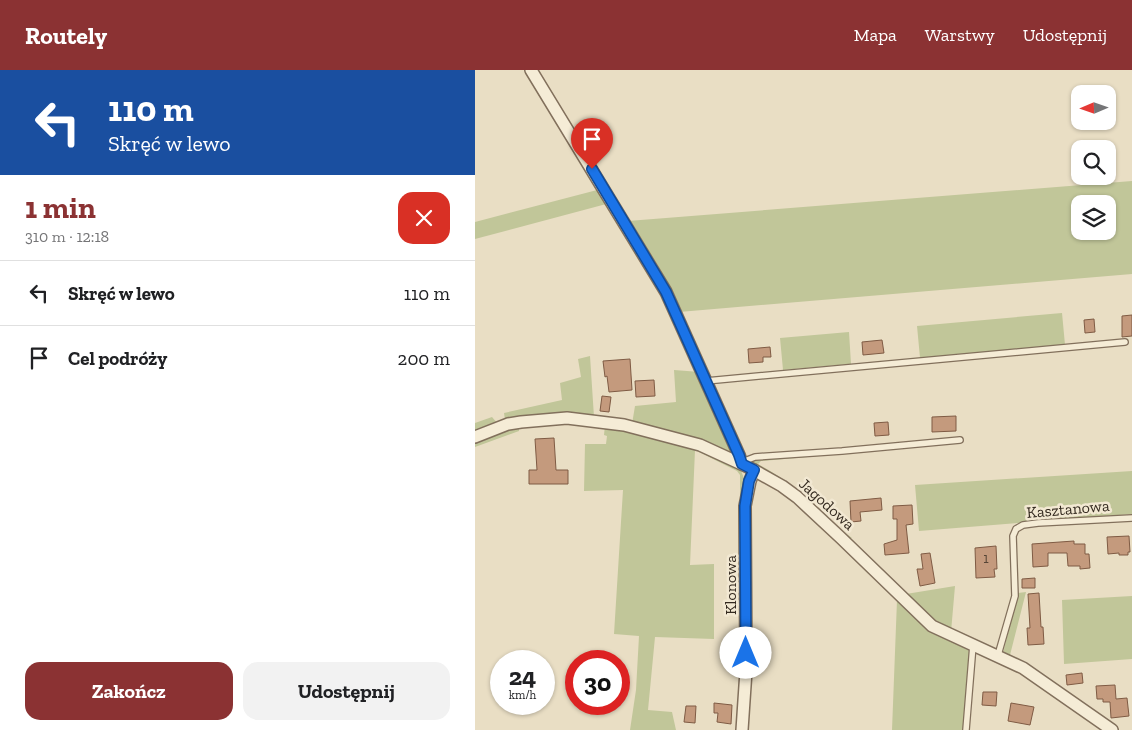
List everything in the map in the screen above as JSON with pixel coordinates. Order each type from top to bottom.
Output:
[{"type":"street","points":[[531,70],[666,292],[742,463]]},
{"type":"street","name":"Jagodowa","points":[[475,437],[508,424],[544,418],[598,421],[688,441],[742,463],[797,497],[932,626],[939,631],[998,655],[1037,677],[1112,730]]},
{"type":"street","name":"Klonowa","points":[[743,730],[746,672],[745,506],[749,481],[754,470]]},
{"type":"lane","points":[[706,381],[1125,342]]},
{"type":"lane","points":[[742,463],[755,456],[842,451],[960,440]]},
{"type":"lane","name":"Kasztanowa","points":[[998,655],[1015,596],[1013,536],[1016,529],[1023,525],[1038,523],[1132,518]]},
{"type":"lane","points":[[966,730],[973,645]]},
{"type":"green space","points":[[1132,181],[1132,274],[679,312],[657,264],[628,221],[1082,185],[1116,185],[1116,182]]},
{"type":"green space","points":[[601,189],[610,203],[475,239],[475,222]]},
{"type":"green space","points":[[1062,313],[1065,345],[920,358],[917,326]]},
{"type":"green space","points":[[849,332],[851,364],[783,370],[780,338]]},
{"type":"green space","points":[[590,356],[594,417],[505,420],[504,413],[562,400],[560,383],[581,377],[578,359]]},
{"type":"green space","points":[[674,370],[700,372],[736,454],[733,457],[632,424],[635,406],[676,402]]},
{"type":"green space","points":[[492,417],[498,424],[475,434],[475,423]]},
{"type":"green space","points":[[605,425],[681,441],[740,468],[745,481],[740,639],[740,475],[737,471],[695,450],[690,565],[714,564],[714,639],[655,637],[648,710],[672,712],[676,730],[630,730],[636,690],[639,636],[614,634],[623,490],[584,491],[585,444],[606,444],[607,436],[604,435]]},
{"type":"green space","points":[[510,427],[519,427],[519,431],[475,447],[475,439]]},
{"type":"green space","points":[[842,454],[761,461],[758,464],[796,489],[852,538],[845,540],[752,464],[758,458]]},
{"type":"green space","points":[[1132,471],[1132,514],[919,531],[915,485]]},
{"type":"green space","points":[[955,586],[951,632],[945,631],[906,594]]},
{"type":"green space","points":[[1026,592],[1010,655],[1017,658],[1015,660],[1003,653],[1018,593]]},
{"type":"green space","points":[[1132,596],[1132,659],[1064,664],[1062,600]]},
{"type":"green space","points":[[897,600],[947,639],[968,650],[970,653],[964,730],[892,730]]},
{"type":"building","points":[[1132,315],[1132,336],[1122,337],[1122,316]]},
{"type":"building","points":[[1094,319],[1095,332],[1085,333],[1084,320]]},
{"type":"building","points":[[882,340],[884,353],[863,355],[862,342]]},
{"type":"building","points":[[770,347],[771,357],[763,357],[763,362],[749,363],[748,349]]},
{"type":"building","points":[[630,359],[632,390],[609,392],[603,361]]},
{"type":"building","points":[[654,380],[655,396],[636,397],[635,381]]},
{"type":"building","points":[[602,396],[611,397],[609,412],[600,411]]},
{"type":"building","points":[[956,416],[956,431],[932,432],[932,417]]},
{"type":"building","points":[[888,422],[889,435],[875,436],[874,423]]},
{"type":"building","points":[[554,438],[556,470],[568,470],[568,484],[529,484],[529,470],[537,470],[535,439]]},
{"type":"building","points":[[881,498],[882,510],[860,512],[861,521],[851,522],[850,501]]},
{"type":"building","points":[[912,505],[913,524],[906,525],[909,553],[885,555],[884,544],[897,540],[897,519],[893,519],[893,506]]},
{"type":"building","points":[[1129,536],[1130,552],[1128,552],[1128,555],[1119,555],[1119,553],[1108,554],[1107,537]]},
{"type":"building","points":[[1074,541],[1074,544],[1085,544],[1085,554],[1089,554],[1090,568],[1080,569],[1080,566],[1068,566],[1067,553],[1048,553],[1048,566],[1033,567],[1032,544]]},
{"type":"building","points":[[996,546],[997,569],[994,569],[995,577],[976,578],[975,548]]},
{"type":"building","points":[[930,553],[935,583],[920,586],[917,569],[923,569],[921,554]]},
{"type":"building","points":[[1035,578],[1035,588],[1022,588],[1022,579]]},
{"type":"building","points":[[1039,593],[1044,644],[1028,645],[1027,628],[1030,628],[1028,594]]},
{"type":"building","points":[[1082,673],[1083,683],[1067,685],[1066,675]]},
{"type":"building","points":[[1115,685],[1116,699],[1127,698],[1129,716],[1111,718],[1110,702],[1103,702],[1103,699],[1097,699],[1096,686]]},
{"type":"building","points":[[983,692],[997,692],[996,706],[982,705]]},
{"type":"building","points":[[714,703],[732,705],[731,724],[717,722],[718,713],[714,713]]},
{"type":"building","points":[[1011,703],[1034,707],[1030,725],[1008,721]]},
{"type":"building","points":[[686,706],[696,706],[695,723],[684,722]]},
{"type":"route","points":[[592,169],[666,292],[742,464],[754,470],[749,481],[745,506],[746,653]]}]
